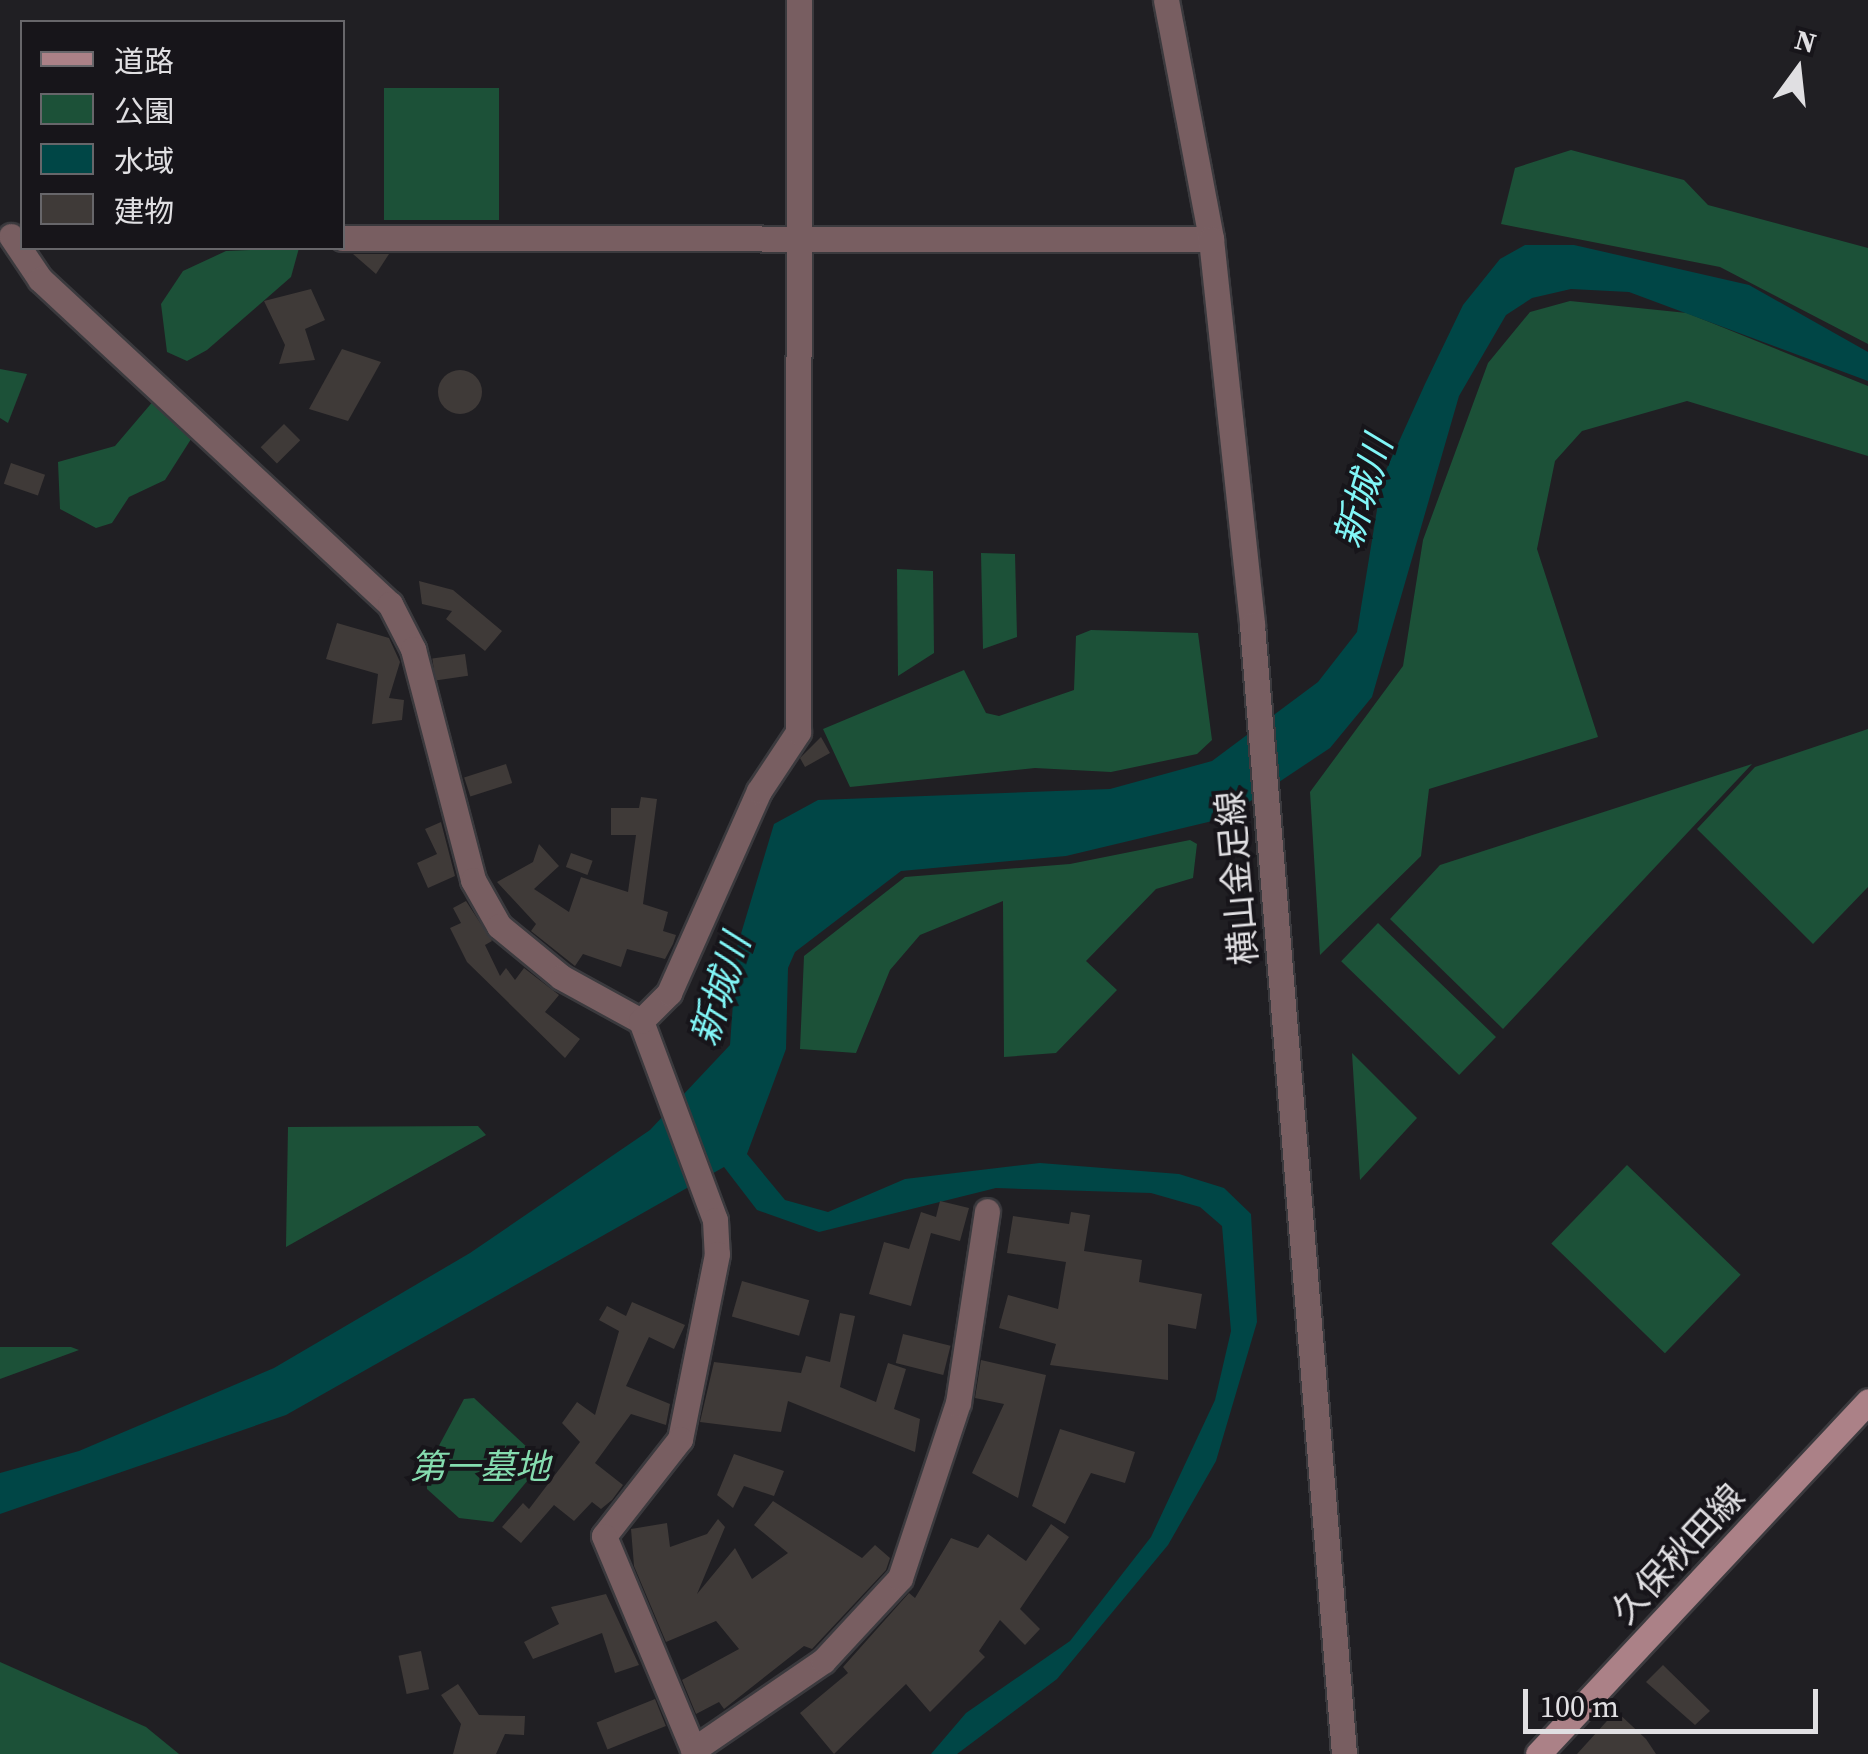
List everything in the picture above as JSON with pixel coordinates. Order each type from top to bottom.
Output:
[{"type":"main road","name":"久保秋田線","points":[[1538,1754],[1868,1401]]},
{"type":"street","points":[[641,1021],[668,993],[759,791],[798,732],[799,0]]},
{"type":"street","name":"横山金足線","points":[[1166,0],[1211,239],[1252,624],[1344,1754]]},
{"type":"street","points":[[345,238],[1211,239]]},
{"type":"street","points":[[20,250],[40,279],[390,604],[413,649],[473,880],[499,926],[561,977],[641,1021],[652,1059],[707,1197],[717,1254],[680,1440],[604,1536],[688,1751],[823,1661],[900,1578],[958,1403],[987,1211]]},
{"type":"green space","points":[[384,88],[499,88],[499,220],[384,220]]},
{"type":"green space","points":[[1571,150],[1684,180],[1708,205],[1868,248],[1868,344],[1720,267],[1501,224],[1515,168]]},
{"type":"green space","points":[[298,250],[291,277],[207,350],[187,361],[167,352],[161,304],[183,271],[226,251]]},
{"type":"green space","points":[[1570,301],[1687,313],[1868,386],[1868,456],[1687,401],[1582,431],[1555,461],[1537,549],[1598,737],[1429,789],[1421,856],[1320,955],[1310,792],[1403,666],[1423,540],[1488,363],[1530,312]]},
{"type":"green space","points":[[0,369],[27,374],[8,423],[0,418]]},
{"type":"green space","points":[[155,399],[193,436],[165,480],[129,497],[112,523],[96,528],[60,509],[58,462],[115,446]]},
{"type":"green space","points":[[981,553],[1015,554],[1017,637],[983,649]]},
{"type":"green space","points":[[897,569],[933,571],[934,653],[898,676]]},
{"type":"green space","points":[[1091,630],[1198,633],[1212,740],[1197,754],[1111,772],[1035,768],[850,787],[823,729],[964,670],[986,713],[999,716],[1074,690],[1076,636]]},
{"type":"green space","points":[[1868,729],[1868,887],[1813,944],[1697,829],[1755,767]]},
{"type":"green space","points":[[1752,764],[1503,1029],[1390,919],[1440,865]]},
{"type":"green space","points":[[1190,840],[1197,844],[1193,878],[1156,889],[1086,961],[1117,990],[1056,1053],[1004,1057],[1003,901],[920,935],[890,970],[856,1053],[800,1049],[804,956],[905,877],[1070,864]]},
{"type":"green space","points":[[1378,923],[1496,1037],[1459,1075],[1341,961]]},
{"type":"green space","points":[[1352,1053],[1417,1118],[1360,1180]]},
{"type":"green space","points":[[478,1126],[486,1135],[286,1247],[288,1127]]},
{"type":"green space","points":[[1627,1165],[1741,1275],[1665,1353],[1551,1243]]},
{"type":"green space","points":[[0,1347],[71,1347],[79,1350],[0,1379]]},
{"type":"green space","name":"第一墓地","points":[[474,1398],[543,1462],[493,1522],[459,1518],[427,1489],[427,1468],[464,1399]]},
{"type":"green space","points":[[0,1662],[146,1727],[179,1754],[0,1754]]},
{"type":"water","points":[[1525,245],[1574,245],[1749,285],[1868,352],[1868,381],[1629,292],[1571,289],[1532,298],[1506,315],[1459,396],[1372,697],[1330,748],[1225,818],[1066,856],[901,871],[795,952],[788,968],[786,1049],[747,1154],[785,1200],[828,1212],[905,1179],[1040,1163],[1179,1174],[1224,1188],[1251,1214],[1257,1322],[1216,1461],[1168,1545],[1057,1679],[957,1754],[931,1754],[966,1713],[1070,1641],[1151,1537],[1215,1400],[1231,1331],[1222,1226],[1200,1207],[1151,1193],[996,1188],[819,1232],[757,1210],[724,1167],[286,1415],[0,1514],[0,1473],[79,1451],[274,1368],[470,1253],[650,1130],[730,1045],[737,947],[774,824],[818,800],[1110,789],[1212,761],[1318,682],[1357,632],[1382,479],[1425,384],[1463,305],[1500,259]]},
{"type":"building","points":[[353,254],[389,254],[376,274]]},
{"type":"building","points":[[311,289],[325,320],[305,329],[315,360],[279,364],[285,345],[264,301]]},
{"type":"building","points":[[342,349],[381,362],[348,421],[309,409]]},
{"type":"building","points":[[460,370],[475,377],[482,392],[475,407],[460,414],[445,407],[438,392],[445,377]]},
{"type":"building","points":[[284,424],[300,440],[277,464],[261,447]]},
{"type":"building","points":[[11,463],[45,475],[38,496],[4,484]]},
{"type":"building","points":[[419,581],[453,590],[502,631],[485,651],[446,619],[452,611],[422,604]]},
{"type":"building","points":[[337,623],[389,638],[400,662],[389,698],[404,700],[402,720],[372,724],[378,674],[326,659]]},
{"type":"building","points":[[465,654],[468,676],[435,680],[432,659]]},
{"type":"building","points":[[821,737],[830,753],[805,767],[800,758]]},
{"type":"building","points":[[506,764],[512,783],[470,797],[464,778]]},
{"type":"building","points":[[641,797],[657,799],[643,904],[668,912],[663,931],[676,935],[673,944],[665,959],[627,949],[621,967],[583,954],[575,966],[531,931],[536,924],[497,882],[533,862],[539,844],[559,866],[534,889],[569,912],[581,877],[628,892],[636,835],[611,835],[611,808],[639,808]]},
{"type":"building","points":[[441,822],[455,876],[428,888],[417,863],[437,854],[425,829]]},
{"type":"building","points":[[571,853],[593,861],[587,875],[566,867]]},
{"type":"building","points":[[466,901],[492,941],[485,945],[500,976],[506,968],[515,980],[524,968],[559,995],[545,1012],[580,1039],[565,1058],[467,962],[450,928],[461,923],[453,908]]},
{"type":"building","points":[[940,1201],[969,1208],[960,1241],[931,1233],[911,1306],[869,1294],[884,1242],[909,1249],[921,1212],[936,1217]]},
{"type":"building","points":[[1071,1212],[1090,1215],[1084,1251],[1142,1260],[1139,1282],[1202,1294],[1196,1329],[1168,1324],[1168,1380],[1050,1365],[1056,1344],[999,1328],[1008,1295],[1058,1309],[1066,1262],[1007,1253],[1013,1216],[1069,1224]]},
{"type":"building","points":[[742,1281],[809,1300],[799,1336],[732,1317]]},
{"type":"building","points":[[632,1302],[685,1325],[674,1349],[649,1337],[626,1386],[670,1404],[666,1425],[631,1414],[595,1463],[623,1485],[612,1500],[601,1509],[592,1502],[574,1521],[554,1505],[521,1543],[502,1527],[523,1503],[529,1509],[580,1442],[562,1423],[577,1402],[595,1415],[619,1331],[599,1320],[607,1306],[626,1316]]},
{"type":"building","points":[[840,1313],[855,1316],[840,1387],[876,1402],[888,1363],[906,1369],[894,1409],[920,1419],[915,1452],[788,1401],[781,1432],[700,1422],[714,1362],[801,1373],[806,1356],[830,1362]]},
{"type":"building","points":[[903,1334],[951,1346],[943,1375],[896,1363]]},
{"type":"building","points":[[981,1360],[1046,1375],[1018,1498],[972,1473],[1004,1404],[975,1398]]},
{"type":"building","points":[[1060,1429],[1135,1452],[1125,1483],[1091,1473],[1065,1524],[1032,1506]]},
{"type":"building","points":[[734,1454],[784,1471],[774,1496],[744,1486],[733,1508],[717,1495]]},
{"type":"building","points":[[773,1501],[862,1558],[875,1545],[890,1558],[886,1570],[812,1649],[804,1646],[724,1709],[719,1702],[696,1714],[682,1680],[739,1649],[716,1621],[666,1642],[634,1566],[631,1529],[667,1523],[670,1547],[707,1534],[718,1519],[725,1527],[697,1594],[735,1548],[752,1579],[788,1553],[754,1525]]},
{"type":"building","points":[[1051,1524],[1069,1537],[1020,1609],[1040,1629],[1025,1645],[1000,1620],[979,1651],[985,1657],[930,1712],[906,1684],[834,1754],[800,1713],[848,1673],[843,1667],[909,1593],[915,1598],[951,1538],[978,1548],[988,1534],[1026,1561]]},
{"type":"building","points":[[606,1594],[639,1665],[615,1673],[602,1633],[533,1659],[524,1642],[559,1624],[551,1607]]},
{"type":"building","points":[[421,1651],[429,1689],[407,1694],[399,1656]]},
{"type":"building","points":[[1663,1665],[1710,1711],[1695,1725],[1646,1682]]},
{"type":"building","points":[[458,1684],[479,1715],[525,1716],[524,1735],[505,1734],[496,1754],[453,1754],[461,1724],[441,1695]]},
{"type":"building","points":[[655,1699],[666,1726],[607,1749],[597,1723]]},
{"type":"building","points":[[1616,1711],[1646,1739],[1656,1754],[1577,1754]]},
{"type":"water label","name":"新城川","points":[[1364,492]]},
{"type":"water label","name":"新城川","points":[[721,990]]}]
